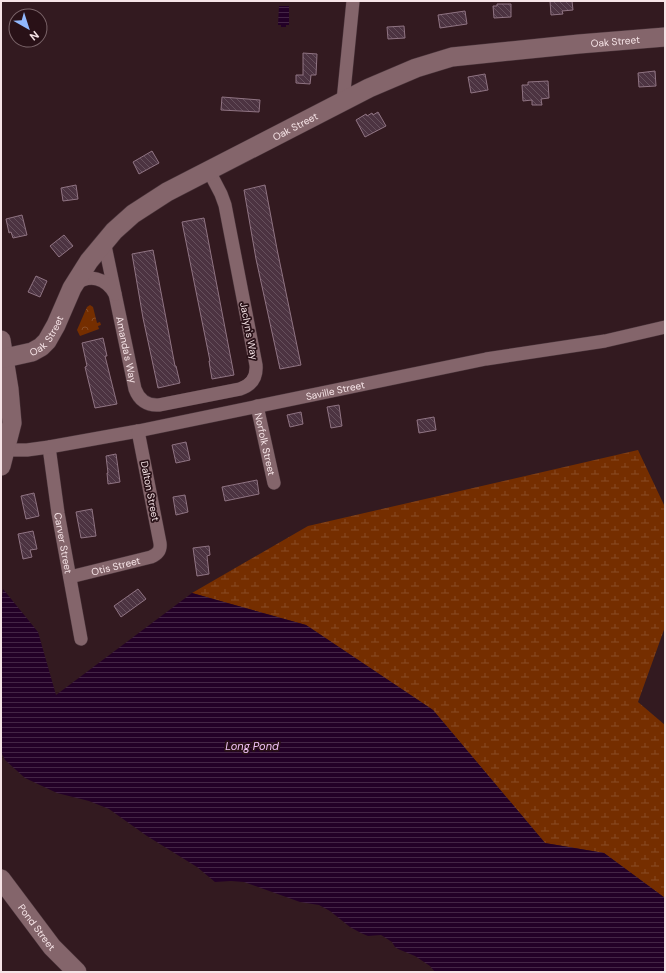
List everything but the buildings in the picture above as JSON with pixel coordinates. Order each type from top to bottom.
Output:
[{"type":"street","points":[[343,101],[354,1]]},
{"type":"street","name":"Oak Street","points":[[5,358],[32,352],[44,343],[56,325],[72,288],[89,261],[104,241],[123,222],[167,192],[369,88],[416,68],[452,57],[665,37]]},
{"type":"street","name":"Jaclyn's Way","points":[[144,402],[151,405],[159,405],[243,388],[252,382],[256,373],[256,365],[226,210],[221,194],[209,171]]},
{"type":"street","name":"Amanda's Way","points":[[104,241],[136,391],[144,402]]},
{"type":"street","points":[[72,288],[83,280],[97,278],[110,286],[116,295]]},
{"type":"street","name":"Saville Street","points":[[3,458],[27,450],[138,431],[486,359],[605,340],[665,326]]},
{"type":"street","points":[[1,340],[12,407],[12,423],[3,458]]},
{"type":"street","name":"Norfolk Street","points":[[257,406],[274,483]]},
{"type":"street","name":"Dalton Street","points":[[138,431],[160,543],[159,551]]},
{"type":"street","name":"Carver Street","points":[[49,447],[58,513],[81,639]]},
{"type":"street","name":"Otis Street","points":[[70,577],[154,556],[159,551]]},
{"type":"street","name":"Pond Street","points":[[1,880],[52,947],[77,972]]},
{"type":"green space","points":[[90,305],[93,307],[97,323],[100,322],[101,325],[98,326],[99,329],[80,336],[77,330],[87,307]]},
{"type":"green space","points":[[638,450],[665,507],[665,627],[638,702],[665,725],[665,898],[604,853],[545,843],[433,710],[306,625],[192,593],[308,526]]},
{"type":"water","points":[[279,6],[289,6],[289,25],[286,25],[286,27],[281,27],[281,25],[278,25]]},
{"type":"water","name":"Long Pond","points":[[3,589],[38,632],[56,695],[192,593],[306,625],[433,710],[545,843],[604,853],[665,898],[665,972],[435,972],[430,966],[415,956],[398,949],[392,942],[381,935],[368,936],[361,933],[319,905],[300,902],[244,882],[215,882],[197,867],[147,836],[109,809],[89,801],[57,793],[25,778],[5,760],[1,752],[1,602]]}]
